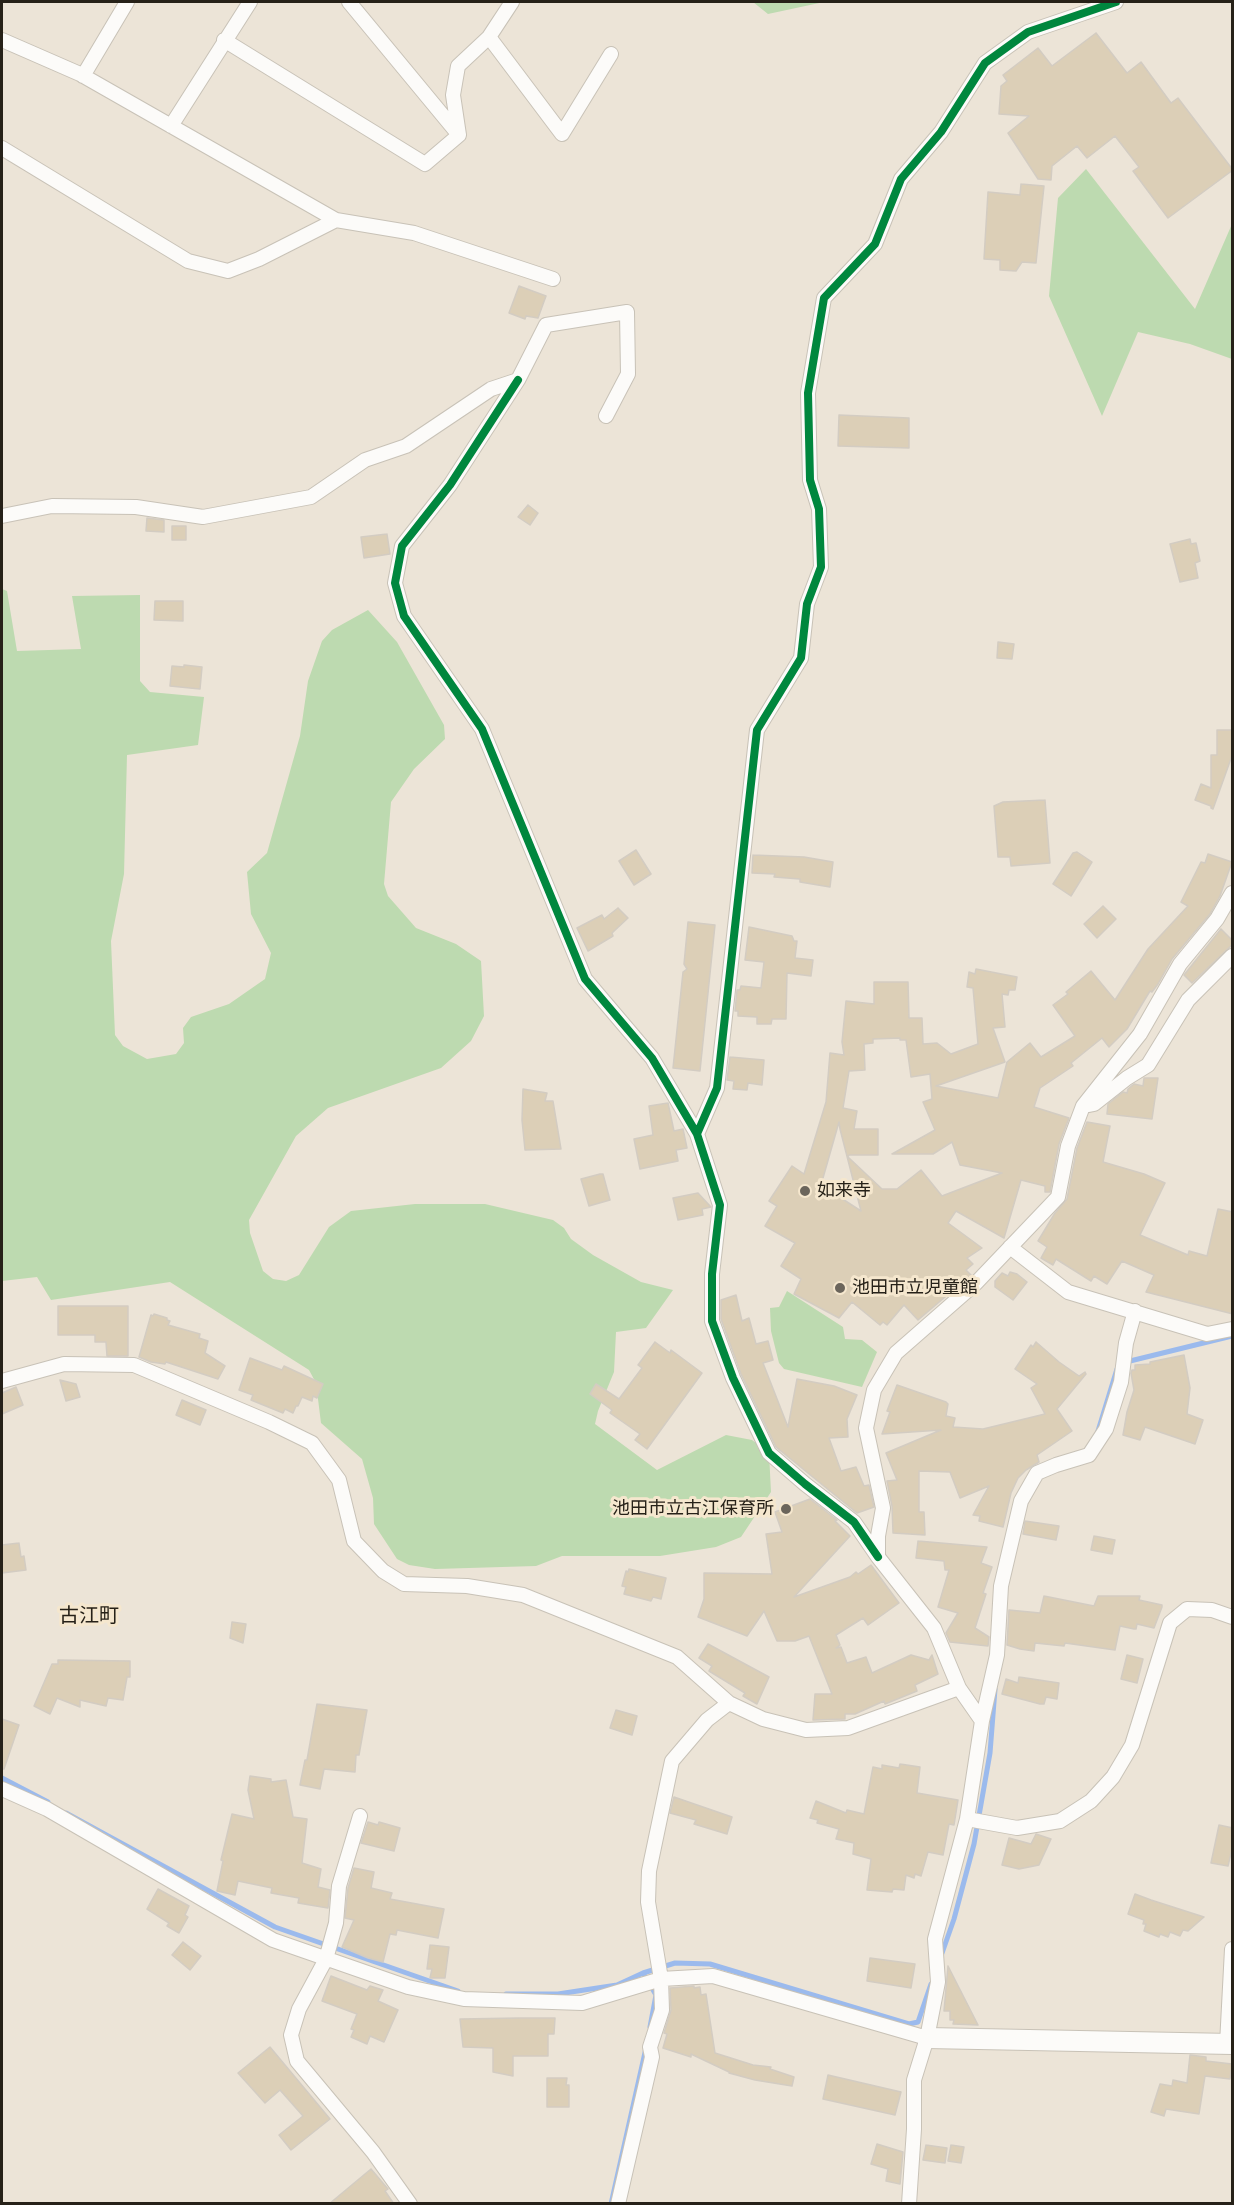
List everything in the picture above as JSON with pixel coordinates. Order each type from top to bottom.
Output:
[{"type":"street","points":[[83,76],[127,2]]},
{"type":"street","points":[[171,126],[250,2]]},
{"type":"street","points":[[348,2],[459,135]]},
{"type":"street","points":[[459,135],[453,95],[458,66],[489,37],[512,2]]},
{"type":"street","points":[[697,1134],[717,1088],[757,730],[801,658],[807,604],[821,567],[819,509],[810,480],[808,393],[824,298],[875,244],[901,179],[941,132],[985,63],[1028,32],[1116,2]]},
{"type":"street","points":[[489,37],[562,134],[610,54]]},
{"type":"street","points":[[2,40],[83,76],[336,220],[414,233],[553,279]]},
{"type":"street","points":[[224,40],[425,164],[459,135]]},
{"type":"street","points":[[2,148],[188,261],[228,271],[259,259],[336,220]]},
{"type":"street","points":[[606,416],[628,374],[627,312],[546,325],[518,380],[450,485],[402,546],[395,583],[404,616],[482,729],[585,979],[652,1058],[697,1134],[720,1205],[712,1274],[712,1321],[732,1378],[769,1453],[805,1485],[855,1522],[878,1557],[934,1628],[959,1688],[982,1721]]},
{"type":"street","points":[[2,516],[52,506],[136,507],[203,517],[311,497],[365,460],[406,446],[491,388],[518,380]]},
{"type":"street","points":[[878,1557],[878,1536],[883,1508],[866,1428],[874,1390],[896,1353],[976,1283],[1058,1197],[1068,1146],[1083,1106],[1140,1034],[1180,964],[1217,919],[1233,893]]},
{"type":"street","points":[[1083,1106],[1094,1104],[1126,1078],[1148,1065],[1188,1000],[1233,956]]},
{"type":"street","points":[[1010,1247],[1068,1292],[1207,1335],[1233,1329]]},
{"type":"street","points":[[909,2204],[914,2129],[914,2080],[927,2038],[938,1982],[935,1939],[967,1819],[982,1721],[997,1655],[1001,1586],[1020,1501],[1037,1473],[1089,1455],[1106,1429],[1121,1382],[1126,1343],[1135,1311]]},
{"type":"street","points":[[2,1381],[64,1364],[134,1365],[268,1422],[312,1443],[339,1480],[354,1541],[383,1571],[404,1584],[467,1586],[523,1595],[677,1657],[729,1703],[763,1719],[806,1730],[848,1728],[959,1688]]},
{"type":"street","points":[[967,1819],[1017,1828],[1060,1821],[1091,1801],[1113,1777],[1132,1745],[1170,1623],[1186,1609],[1212,1610],[1233,1617]]},
{"type":"street","points":[[618,2204],[652,2057],[650,2047],[662,2010],[661,1980],[648,1902],[650,1871],[672,1761],[707,1720],[729,1703]]},
{"type":"street","points":[[2,1789],[47,1809],[273,1940],[408,1987],[464,1999],[582,2003],[661,1980],[713,1976],[927,2038],[1230,2044],[1233,1949]]},
{"type":"street","points":[[360,1816],[339,1886],[336,1923],[326,1959],[299,2009],[291,2035],[297,2061],[373,2152],[410,2204]]},
{"type":"green space","points":[[753,2],[824,2],[768,14]]},
{"type":"green space","points":[[1086,169],[1195,309],[1232,224],[1232,359],[1190,344],[1138,332],[1102,416],[1049,296],[1058,198]]},
{"type":"green space","points":[[2,589],[7,591],[17,651],[81,649],[72,596],[140,595],[140,681],[150,692],[204,697],[198,745],[127,755],[124,874],[111,941],[115,1035],[123,1046],[147,1059],[176,1054],[184,1043],[183,1028],[191,1017],[229,1004],[265,979],[271,953],[251,914],[247,872],[267,853],[300,736],[308,681],[322,641],[332,630],[368,610],[397,642],[444,725],[445,739],[414,769],[391,802],[384,884],[388,896],[416,928],[456,944],[481,961],[484,1016],[471,1041],[441,1068],[328,1108],[296,1136],[249,1220],[250,1233],[263,1271],[273,1279],[286,1281],[299,1275],[329,1227],[351,1211],[415,1204],[485,1204],[553,1220],[564,1228],[571,1239],[593,1255],[641,1282],[673,1290],[646,1328],[616,1332],[614,1372],[595,1424],[657,1470],[726,1435],[752,1440],[769,1453],[771,1492],[741,1537],[716,1547],[660,1556],[562,1556],[536,1566],[435,1569],[409,1565],[397,1559],[374,1524],[373,1498],[362,1459],[321,1423],[316,1383],[309,1370],[170,1282],[51,1300],[37,1277],[2,1281]]},
{"type":"green space","points":[[787,1291],[843,1327],[845,1339],[862,1340],[877,1352],[862,1387],[784,1369],[779,1363],[771,1331],[770,1308],[779,1307]]},
{"type":"building","points":[[1096,33],[1127,73],[1141,62],[1171,103],[1178,98],[1233,170],[1168,218],[1133,171],[1139,167],[1115,136],[1087,158],[1077,146],[1052,166],[1051,180],[1038,179],[1008,133],[1029,116],[999,114],[1001,86],[1007,81],[1003,75],[1038,48],[1052,66]]},
{"type":"building","points":[[1021,184],[1044,186],[1036,263],[1022,262],[1016,271],[1000,270],[1000,260],[984,259],[988,192],[1020,195]]},
{"type":"building","points":[[519,286],[546,296],[538,318],[526,316],[525,319],[509,313]]},
{"type":"building","points":[[839,415],[909,418],[909,448],[838,446]]},
{"type":"building","points":[[528,505],[538,513],[530,525],[518,517]]},
{"type":"building","points":[[147,518],[164,520],[164,532],[146,531]]},
{"type":"building","points":[[172,526],[186,526],[186,540],[172,540]]},
{"type":"building","points":[[387,534],[390,554],[364,558],[361,537]]},
{"type":"building","points":[[1190,539],[1191,544],[1196,543],[1200,561],[1195,563],[1198,578],[1180,582],[1170,544]]},
{"type":"building","points":[[155,601],[183,601],[183,621],[154,620]]},
{"type":"building","points":[[998,642],[1014,644],[1012,659],[997,658]]},
{"type":"building","points":[[184,665],[202,667],[200,689],[170,686],[172,666],[184,667]]},
{"type":"building","points":[[1217,730],[1233,730],[1233,753],[1213,809],[1195,800],[1201,784],[1211,788],[1211,755],[1217,755]]},
{"type":"building","points":[[1045,800],[1050,863],[1011,866],[1010,857],[998,857],[994,806],[1003,802]]},
{"type":"building","points":[[636,850],[651,874],[634,885],[619,861]]},
{"type":"building","points":[[1077,852],[1092,862],[1071,896],[1053,884],[1073,853]]},
{"type":"building","points":[[1208,854],[1232,862],[1220,896],[1210,914],[1172,959],[1127,1029],[1109,1047],[1102,1038],[1071,1063],[1073,1066],[1040,1088],[1034,1107],[1069,1118],[1059,1144],[1050,1192],[1045,1192],[1045,1186],[1021,1180],[1004,1238],[956,1211],[948,1223],[982,1248],[967,1258],[973,1264],[966,1270],[971,1275],[918,1320],[904,1305],[887,1325],[883,1322],[880,1325],[852,1302],[839,1318],[794,1294],[801,1279],[781,1266],[795,1243],[765,1226],[777,1206],[769,1201],[792,1166],[804,1174],[826,1102],[830,1053],[844,1055],[842,1042],[846,1001],[874,1004],[874,982],[908,982],[909,1018],[922,1018],[923,1044],[937,1043],[951,1054],[978,1044],[973,988],[967,987],[969,972],[975,974],[976,969],[1017,977],[1015,990],[1009,990],[1008,995],[1002,994],[1005,1027],[993,1028],[1005,1062],[936,1086],[998,1098],[1007,1062],[1030,1043],[1041,1057],[1075,1036],[1053,1005],[1068,994],[1066,992],[1091,971],[1115,1000],[1148,949],[1188,906],[1181,902],[1201,862],[1205,863]],"holes":[[[900,1038],[900,1040],[906,1040],[911,1077],[930,1074],[932,1099],[923,1102],[935,1130],[892,1154],[933,1154],[952,1142],[960,1165],[1002,1173],[942,1196],[921,1170],[897,1189],[882,1189],[848,1157],[849,1155],[878,1155],[878,1129],[854,1129],[857,1111],[843,1108],[849,1071],[865,1070],[864,1044],[873,1043],[873,1039]],[[839,1122],[840,1129],[861,1211],[821,1185]]]},
{"type":"building","points":[[753,855],[804,857],[833,862],[830,887],[800,882],[800,879],[774,877],[775,874],[752,873]]},
{"type":"building","points":[[1103,906],[1116,919],[1097,938],[1084,924]]},
{"type":"building","points":[[618,908],[628,918],[612,933],[613,936],[588,951],[577,928],[602,915],[604,919]]},
{"type":"building","points":[[688,922],[715,925],[700,1071],[673,1068],[683,972],[687,969],[684,964]]},
{"type":"building","points":[[749,927],[792,936],[794,941],[797,941],[795,958],[813,960],[811,976],[787,973],[786,1019],[772,1019],[771,1024],[757,1024],[757,1017],[738,1016],[738,1011],[735,1011],[737,990],[740,990],[741,986],[761,988],[764,962],[745,960]]},
{"type":"building","points":[[1221,929],[1233,941],[1233,944],[1192,983],[1184,975]]},
{"type":"building","points":[[730,1057],[764,1060],[762,1085],[748,1083],[747,1090],[733,1089],[734,1081],[727,1080]]},
{"type":"building","points":[[1144,1078],[1158,1078],[1152,1119],[1107,1114],[1108,1104],[1123,1092],[1127,1093],[1134,1084],[1143,1086]]},
{"type":"building","points":[[523,1089],[547,1093],[545,1101],[553,1101],[561,1149],[525,1150],[522,1120]]},
{"type":"building","points":[[668,1103],[674,1131],[683,1129],[687,1148],[676,1150],[678,1161],[640,1169],[634,1139],[653,1135],[649,1106]]},
{"type":"building","points":[[1087,1122],[1110,1126],[1103,1162],[1165,1183],[1140,1235],[1188,1255],[1189,1251],[1207,1256],[1218,1209],[1233,1212],[1233,1314],[1146,1292],[1154,1275],[1122,1261],[1107,1284],[1094,1276],[1091,1281],[1056,1259],[1053,1265],[1041,1258],[1047,1247],[1038,1241],[1055,1213],[1067,1199],[1077,1148]]},
{"type":"building","points":[[603,1174],[610,1200],[589,1206],[581,1179]]},
{"type":"building","points":[[698,1193],[711,1207],[702,1209],[703,1215],[678,1220],[673,1198]]},
{"type":"building","points":[[1010,1272],[1017,1274],[1027,1282],[1013,1300],[995,1287],[995,1281],[1002,1273],[1008,1276]]},
{"type":"building","points":[[736,1295],[742,1321],[749,1318],[756,1344],[768,1341],[773,1360],[763,1363],[788,1427],[797,1379],[834,1386],[857,1395],[847,1419],[848,1437],[829,1438],[841,1471],[856,1467],[864,1486],[869,1485],[874,1507],[857,1513],[776,1447],[741,1374],[721,1319],[721,1300]]},
{"type":"building","points":[[58,1306],[128,1306],[128,1356],[107,1356],[106,1342],[95,1342],[95,1335],[58,1335]]},
{"type":"building","points":[[151,1315],[167,1318],[170,1321],[168,1325],[200,1334],[199,1338],[208,1341],[205,1353],[225,1366],[218,1379],[166,1362],[165,1364],[151,1362],[139,1357]]},
{"type":"building","points":[[655,1342],[670,1353],[671,1350],[702,1373],[647,1449],[635,1440],[640,1434],[610,1413],[612,1410],[590,1394],[596,1384],[619,1399],[642,1368],[638,1365]]},
{"type":"building","points":[[1036,1342],[1079,1376],[1085,1372],[1086,1374],[1057,1409],[1072,1431],[1037,1455],[1039,1462],[1018,1478],[1011,1493],[1003,1527],[979,1521],[980,1516],[973,1515],[989,1486],[960,1498],[950,1472],[919,1471],[919,1512],[924,1512],[925,1535],[893,1533],[892,1506],[887,1481],[897,1480],[886,1453],[941,1430],[882,1434],[890,1412],[887,1411],[897,1385],[946,1402],[948,1404],[946,1416],[955,1418],[953,1427],[983,1429],[1045,1414],[1031,1388],[1037,1384],[1015,1369],[1031,1345],[1033,1347]]},
{"type":"building","points":[[1184,1355],[1190,1388],[1187,1414],[1203,1420],[1195,1444],[1145,1427],[1140,1440],[1123,1435],[1134,1390],[1131,1373],[1135,1370],[1135,1365],[1150,1364],[1150,1362]]},
{"type":"building","points":[[250,1358],[282,1370],[284,1366],[323,1384],[317,1398],[313,1396],[312,1401],[302,1397],[293,1413],[285,1409],[283,1413],[251,1400],[253,1395],[239,1390]]},
{"type":"building","points":[[60,1380],[76,1384],[80,1397],[66,1401]]},
{"type":"building","points":[[16,1387],[23,1405],[2,1414],[2,1393]]},
{"type":"building","points":[[182,1400],[206,1410],[200,1425],[176,1415]]},
{"type":"building","points":[[810,1499],[837,1520],[835,1521],[850,1536],[794,1597],[850,1577],[856,1572],[858,1574],[871,1565],[899,1603],[868,1625],[863,1618],[836,1635],[840,1645],[836,1648],[841,1647],[847,1663],[866,1657],[872,1673],[911,1655],[929,1660],[932,1655],[938,1674],[915,1685],[917,1691],[885,1704],[884,1701],[855,1714],[845,1714],[845,1719],[813,1720],[815,1694],[832,1694],[809,1636],[795,1641],[777,1641],[764,1611],[747,1636],[698,1617],[704,1599],[704,1573],[772,1574],[766,1534],[782,1532],[775,1512]]},
{"type":"building","points":[[1025,1521],[1059,1526],[1056,1540],[1023,1534]]},
{"type":"building","points":[[1094,1536],[1115,1540],[1112,1554],[1091,1550]]},
{"type":"building","points":[[918,1541],[987,1547],[981,1563],[992,1567],[975,1628],[989,1637],[988,1646],[950,1642],[946,1633],[958,1613],[938,1607],[949,1570],[945,1570],[944,1561],[916,1558]]},
{"type":"building","points":[[19,1543],[26,1570],[2,1573],[2,1545]]},
{"type":"building","points":[[629,1569],[666,1578],[661,1599],[653,1597],[651,1601],[624,1594],[626,1587],[622,1586],[626,1571],[628,1572]]},
{"type":"building","points":[[1044,1596],[1094,1606],[1098,1596],[1140,1596],[1139,1600],[1162,1605],[1162,1607],[1154,1628],[1137,1624],[1136,1629],[1120,1626],[1115,1650],[1065,1643],[1064,1646],[1035,1643],[1034,1651],[1007,1645],[1009,1610],[1040,1613]]},
{"type":"building","points":[[232,1622],[246,1624],[243,1643],[230,1638]]},
{"type":"building","points":[[708,1644],[769,1677],[757,1704],[743,1696],[745,1693],[709,1671],[712,1666],[699,1658]]},
{"type":"building","points":[[1127,1655],[1143,1659],[1137,1683],[1121,1679]]},
{"type":"building","points":[[58,1660],[130,1661],[130,1677],[127,1677],[123,1700],[108,1698],[106,1706],[80,1700],[80,1707],[57,1698],[50,1714],[34,1706],[52,1664],[58,1664]]},
{"type":"building","points":[[1019,1677],[1059,1683],[1057,1699],[1046,1697],[1044,1704],[1040,1704],[1002,1694],[1006,1679],[1018,1683]]},
{"type":"building","points":[[317,1704],[367,1710],[359,1755],[356,1755],[355,1772],[324,1769],[320,1789],[300,1785]]},
{"type":"building","points":[[616,1710],[637,1716],[632,1735],[610,1728]]},
{"type":"building","points":[[2,1719],[19,1725],[4,1769],[2,1769]]},
{"type":"building","points":[[900,1764],[920,1767],[917,1793],[958,1800],[954,1825],[949,1824],[943,1855],[928,1852],[921,1876],[915,1874],[914,1878],[906,1875],[904,1890],[893,1889],[892,1892],[867,1890],[871,1859],[853,1854],[854,1843],[836,1839],[839,1829],[817,1823],[818,1820],[810,1818],[816,1801],[846,1813],[847,1810],[864,1814],[873,1767],[882,1769],[882,1765],[899,1768]]},
{"type":"building","points":[[250,1776],[271,1779],[271,1782],[286,1780],[293,1817],[307,1819],[302,1863],[321,1869],[318,1887],[330,1890],[328,1908],[298,1903],[299,1898],[271,1893],[272,1888],[238,1881],[235,1895],[217,1891],[223,1861],[221,1860],[232,1814],[254,1819],[248,1790]]},
{"type":"building","points":[[674,1797],[732,1817],[727,1834],[694,1824],[696,1820],[670,1813]]},
{"type":"building","points":[[368,1822],[378,1825],[379,1822],[400,1828],[394,1851],[361,1843]]},
{"type":"building","points":[[1219,1825],[1233,1828],[1233,1845],[1228,1866],[1211,1863]]},
{"type":"building","points":[[1036,1834],[1051,1839],[1039,1865],[1019,1869],[1002,1865],[1009,1838],[1031,1844]]},
{"type":"building","points":[[354,1868],[374,1872],[371,1888],[392,1893],[390,1899],[444,1909],[438,1938],[397,1930],[396,1935],[390,1934],[383,1962],[342,1947],[354,1920],[345,1918],[348,1888]]},
{"type":"building","points":[[158,1889],[189,1906],[185,1915],[188,1917],[179,1933],[167,1926],[169,1923],[147,1909]]},
{"type":"building","points":[[1135,1894],[1204,1917],[1188,1931],[1183,1930],[1180,1936],[1170,1932],[1168,1937],[1160,1934],[1159,1937],[1144,1931],[1146,1924],[1143,1924],[1144,1920],[1128,1914]]},
{"type":"building","points":[[183,1942],[201,1956],[190,1970],[172,1955]]},
{"type":"building","points":[[430,1945],[449,1947],[445,1978],[430,1978],[432,1969],[427,1969]]},
{"type":"building","points":[[870,1958],[915,1964],[911,1988],[867,1981]]},
{"type":"building","points":[[948,1966],[978,2025],[953,2024],[954,2020],[950,2020],[950,2011],[944,2011]]},
{"type":"building","points":[[331,1976],[367,1990],[370,1986],[383,1990],[378,2001],[398,2010],[384,2042],[370,2036],[367,2044],[351,2037],[354,2030],[351,2029],[357,2014],[322,2001]]},
{"type":"building","points":[[694,1986],[694,1988],[700,1987],[701,1995],[706,1994],[715,2053],[753,2065],[771,2067],[770,2069],[794,2077],[792,2086],[729,2073],[691,2054],[691,2057],[663,2048],[667,2034],[664,2033],[671,2010],[670,1988]]},
{"type":"building","points":[[555,2018],[554,2034],[548,2034],[548,2056],[513,2056],[513,2076],[493,2072],[493,2048],[463,2047],[460,2019]]},
{"type":"building","points":[[270,2047],[330,2119],[291,2150],[279,2135],[303,2116],[280,2090],[265,2103],[238,2073]]},
{"type":"building","points":[[1190,2055],[1206,2057],[1206,2061],[1232,2064],[1230,2079],[1205,2076],[1199,2114],[1166,2109],[1164,2116],[1151,2112],[1160,2084],[1172,2086],[1173,2080],[1187,2083]]},
{"type":"building","points":[[828,2075],[901,2092],[895,2115],[823,2099]]},
{"type":"building","points":[[547,2078],[567,2078],[569,2107],[547,2107]]},
{"type":"building","points":[[877,2144],[903,2152],[900,2184],[886,2181],[888,2169],[871,2164]]},
{"type":"building","points":[[926,2145],[947,2148],[945,2163],[923,2160]]},
{"type":"building","points":[[951,2145],[964,2147],[961,2163],[948,2161]]},
{"type":"building","points":[[371,2169],[388,2189],[385,2191],[394,2204],[329,2204]]},
{"type":"waterway","points":[[1126,1362],[1232,1336]]},
{"type":"waterway","points":[[1098,1431],[1117,1369]]},
{"type":"waterway","points":[[941,1956],[954,1919],[974,1844],[990,1753],[995,1689]]},
{"type":"waterway","points":[[2,1778],[48,1802]]},
{"type":"waterway","points":[[66,1813],[275,1927],[458,1991]]},
{"type":"waterway","points":[[650,2027],[656,1995],[643,1973],[675,1963],[710,1964],[909,2024],[918,2022],[931,1984]]},
{"type":"waterway","points":[[506,1994],[558,1994],[617,1985],[643,1973]]},
{"type":"waterway","points":[[611,2204],[646,2048]]},
{"type":"cycle path","points":[[697,1134],[717,1088],[757,730],[801,658],[807,604],[821,567],[819,509],[810,480],[808,393],[824,298],[875,244],[901,179],[941,132],[985,63],[1028,32],[1116,2]]},
{"type":"cycle path","points":[[518,380],[450,485],[402,546],[395,583],[404,616],[482,729],[585,979],[652,1058],[697,1134],[720,1205],[712,1274],[712,1321],[733,1378],[769,1453],[854,1522],[878,1557]]},
{"type":"place","name":"如来寺","points":[[805,1191]]},
{"type":"place","name":"池田市立児童館","points":[[840,1288]]},
{"type":"place","name":"池田市立古江保育所","points":[[786,1509]]},
{"type":"district","name":"古江町","points":[[89,1616]]}]
